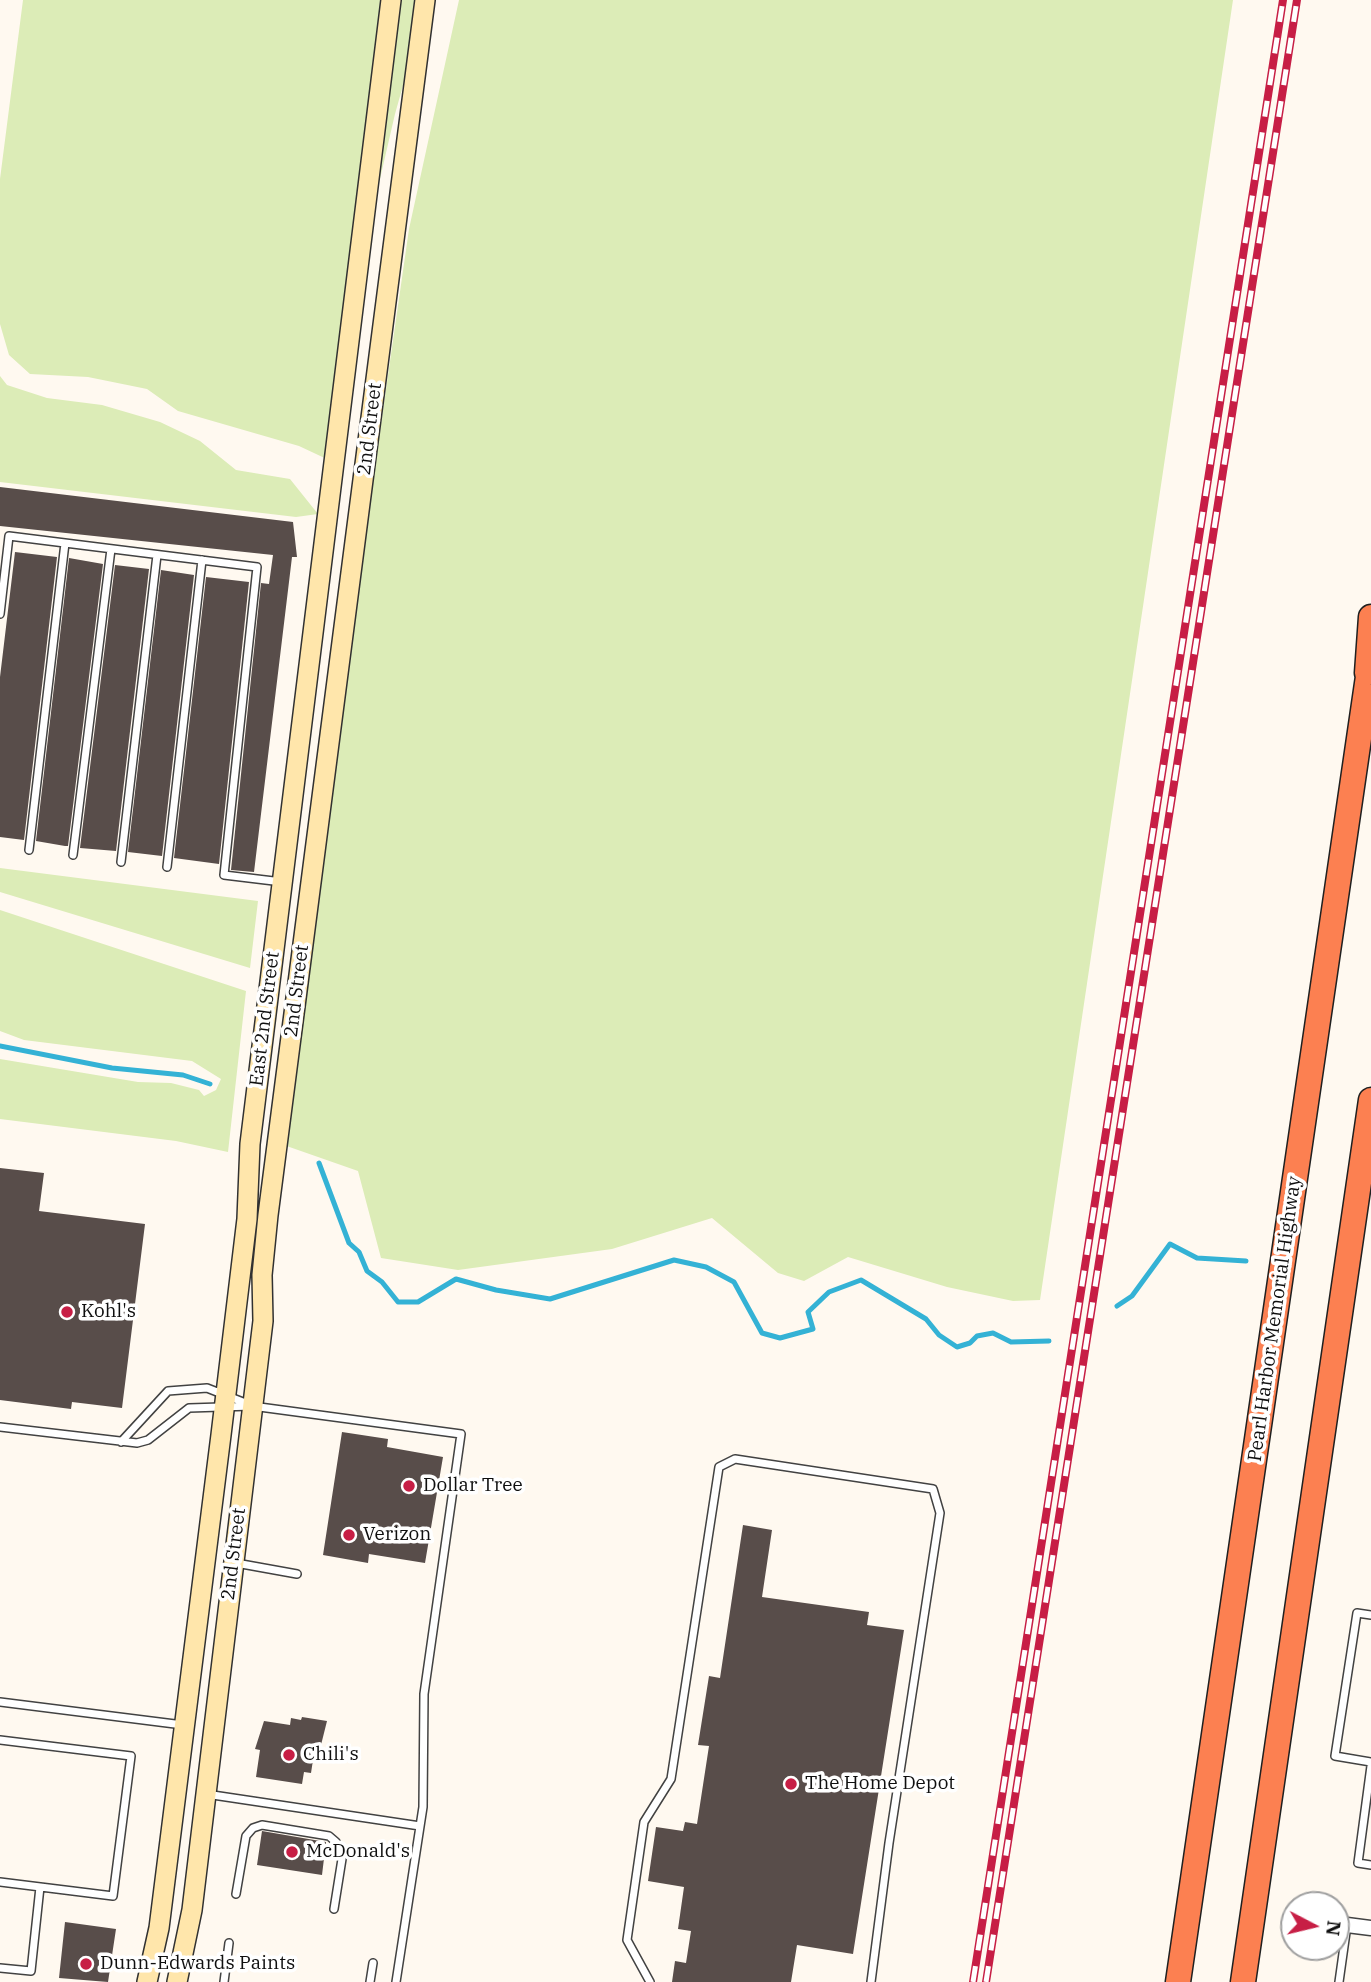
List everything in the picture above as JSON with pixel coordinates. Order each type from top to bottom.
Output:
[{"type":"highway","points":[[1365,698],[1371,617]]},
{"type":"highway","name":"Pearl Harbor Memorial Highway","points":[[1178,1982],[1371,656]]},
{"type":"highway","points":[[1243,1982],[1371,1100]]},
{"type":"street","name":"2nd Street","points":[[285,855],[391,0]]},
{"type":"street","name":"2nd Street","points":[[177,1982],[192,1910],[263,1321],[262,1275],[270,1194],[425,0]]},
{"type":"street","name":"East 2nd Street","points":[[249,1182],[250,1144],[285,855]]},
{"type":"street","name":"2nd Street","points":[[147,1982],[159,1928],[225,1402],[249,1182]]},
{"type":"street","points":[[1350,1925],[1371,1928]]},
{"type":"lane","points":[[0,614],[9,536],[257,567],[224,875],[282,882]]},
{"type":"lane","points":[[29,850],[65,543]]},
{"type":"lane","points":[[73,855],[111,549]]},
{"type":"lane","points":[[121,862],[157,555]]},
{"type":"lane","points":[[167,867],[202,560]]},
{"type":"lane","points":[[121,1441],[168,1391],[207,1388],[225,1402],[252,1406]]},
{"type":"lane","points":[[0,1427],[136,1443],[148,1440],[189,1408],[225,1402],[461,1434],[424,1694],[423,1807],[396,1982]]},
{"type":"lane","points":[[650,1982],[627,1940],[644,1822],[671,1779],[719,1467],[735,1459],[933,1489],[940,1513],[889,1843],[871,1982]]},
{"type":"lane","points":[[233,1562],[297,1574]]},
{"type":"lane","points":[[1371,1615],[1357,1612],[1335,1756],[1371,1764],[1359,1863],[1371,1865]]},
{"type":"lane","points":[[0,1702],[184,1725]]},
{"type":"lane","points":[[0,1740],[131,1756],[113,1896],[0,1882]]},
{"type":"lane","points":[[205,1794],[420,1826]]},
{"type":"lane","points":[[236,1894],[246,1836],[253,1828],[262,1825],[328,1836],[336,1842],[342,1858],[334,1909]]},
{"type":"lane","points":[[0,1968],[30,1971],[40,1887]]},
{"type":"lane","points":[[224,1982],[229,1942]]},
{"type":"lane","points":[[1339,1982],[1342,1961]]},
{"type":"lane","points":[[370,1982],[373,1963]]},
{"type":"green space","points":[[23,0],[427,0],[395,114],[364,248],[331,461],[299,446],[178,411],[147,389],[88,377],[30,374],[9,355],[0,324],[0,179]]},
{"type":"green space","points":[[459,0],[1233,0],[1040,1300],[1013,1301],[947,1287],[848,1257],[804,1281],[778,1273],[712,1218],[612,1249],[458,1270],[381,1258],[358,1171],[278,1143],[354,565],[377,452],[409,229]]},
{"type":"green space","points":[[0,376],[7,385],[47,398],[102,405],[160,422],[200,441],[236,470],[290,479],[318,514],[296,517],[0,482]]},
{"type":"green space","points":[[0,868],[258,901],[250,968],[0,892]]},
{"type":"green space","points":[[0,910],[246,991],[228,1152],[176,1141],[0,1119],[0,1059],[138,1082],[171,1083],[199,1090],[204,1096],[216,1090],[221,1079],[192,1061],[24,1040],[0,1031]]},
{"type":"building","points":[[0,487],[293,522],[297,557],[292,557],[254,872],[231,870],[261,583],[269,584],[273,555],[0,526]]},
{"type":"building","points":[[15,552],[57,557],[24,840],[0,837],[0,677]]},
{"type":"building","points":[[69,558],[103,564],[68,846],[65,846],[36,841]]},
{"type":"building","points":[[115,565],[149,569],[116,851],[80,848]]},
{"type":"building","points":[[161,570],[194,575],[162,856],[128,852]]},
{"type":"building","points":[[206,577],[249,582],[219,864],[174,858]]},
{"type":"building","name":"Kohl's","points":[[0,1168],[44,1173],[39,1211],[145,1224],[122,1408],[72,1402],[71,1409],[0,1400]]},
{"type":"building","points":[[342,1432],[388,1439],[387,1447],[443,1457],[425,1563],[369,1554],[368,1563],[323,1555]]},
{"type":"building","name":"The Home Depot","points":[[743,1525],[772,1530],[762,1597],[869,1612],[867,1625],[904,1630],[853,1954],[797,1945],[791,1982],[672,1982],[675,1961],[686,1963],[691,1931],[678,1929],[684,1887],[648,1881],[656,1827],[683,1831],[685,1822],[697,1824],[709,1746],[698,1745],[709,1676],[720,1678]]},
{"type":"building","name":"Chili's","points":[[302,1717],[327,1721],[317,1761],[313,1760],[311,1773],[304,1772],[302,1784],[256,1777],[260,1750],[255,1749],[264,1721],[290,1725],[291,1718],[301,1720]]},
{"type":"building","name":"McDonald's","points":[[262,1831],[326,1842],[322,1875],[257,1865]]},
{"type":"building","name":"Dunn-Edwards Paints","points":[[65,1922],[116,1929],[108,1982],[59,1978]]},
{"type":"waterway","points":[[0,1046],[112,1068],[183,1075],[210,1084]]},
{"type":"waterway","points":[[319,1163],[349,1243],[359,1252],[367,1271],[382,1282],[398,1302],[418,1302],[456,1279],[496,1290],[550,1299],[674,1260],[706,1267],[734,1282],[762,1333],[780,1338],[813,1329],[808,1312],[829,1292],[861,1280],[926,1319],[939,1335],[957,1347],[970,1343],[977,1336],[993,1333],[1011,1342],[1049,1341]]},
{"type":"waterway","points":[[1117,1306],[1132,1296],[1170,1244],[1197,1258],[1246,1261]]},
{"type":"railway","points":[[973,1982],[1283,0]]},
{"type":"railway","points":[[986,1982],[1297,0]]},
{"type":"place","name":"Kohl's","points":[[67,1312]]},
{"type":"place","name":"Dollar Tree","points":[[409,1486]]},
{"type":"place","name":"Verizon","points":[[349,1535]]},
{"type":"place","name":"Chili's","points":[[289,1755]]},
{"type":"place","name":"The Home Depot","points":[[791,1784]]},
{"type":"place","name":"McDonald's","points":[[292,1852]]},
{"type":"place","name":"Dunn-Edwards Paints","points":[[86,1964]]}]
